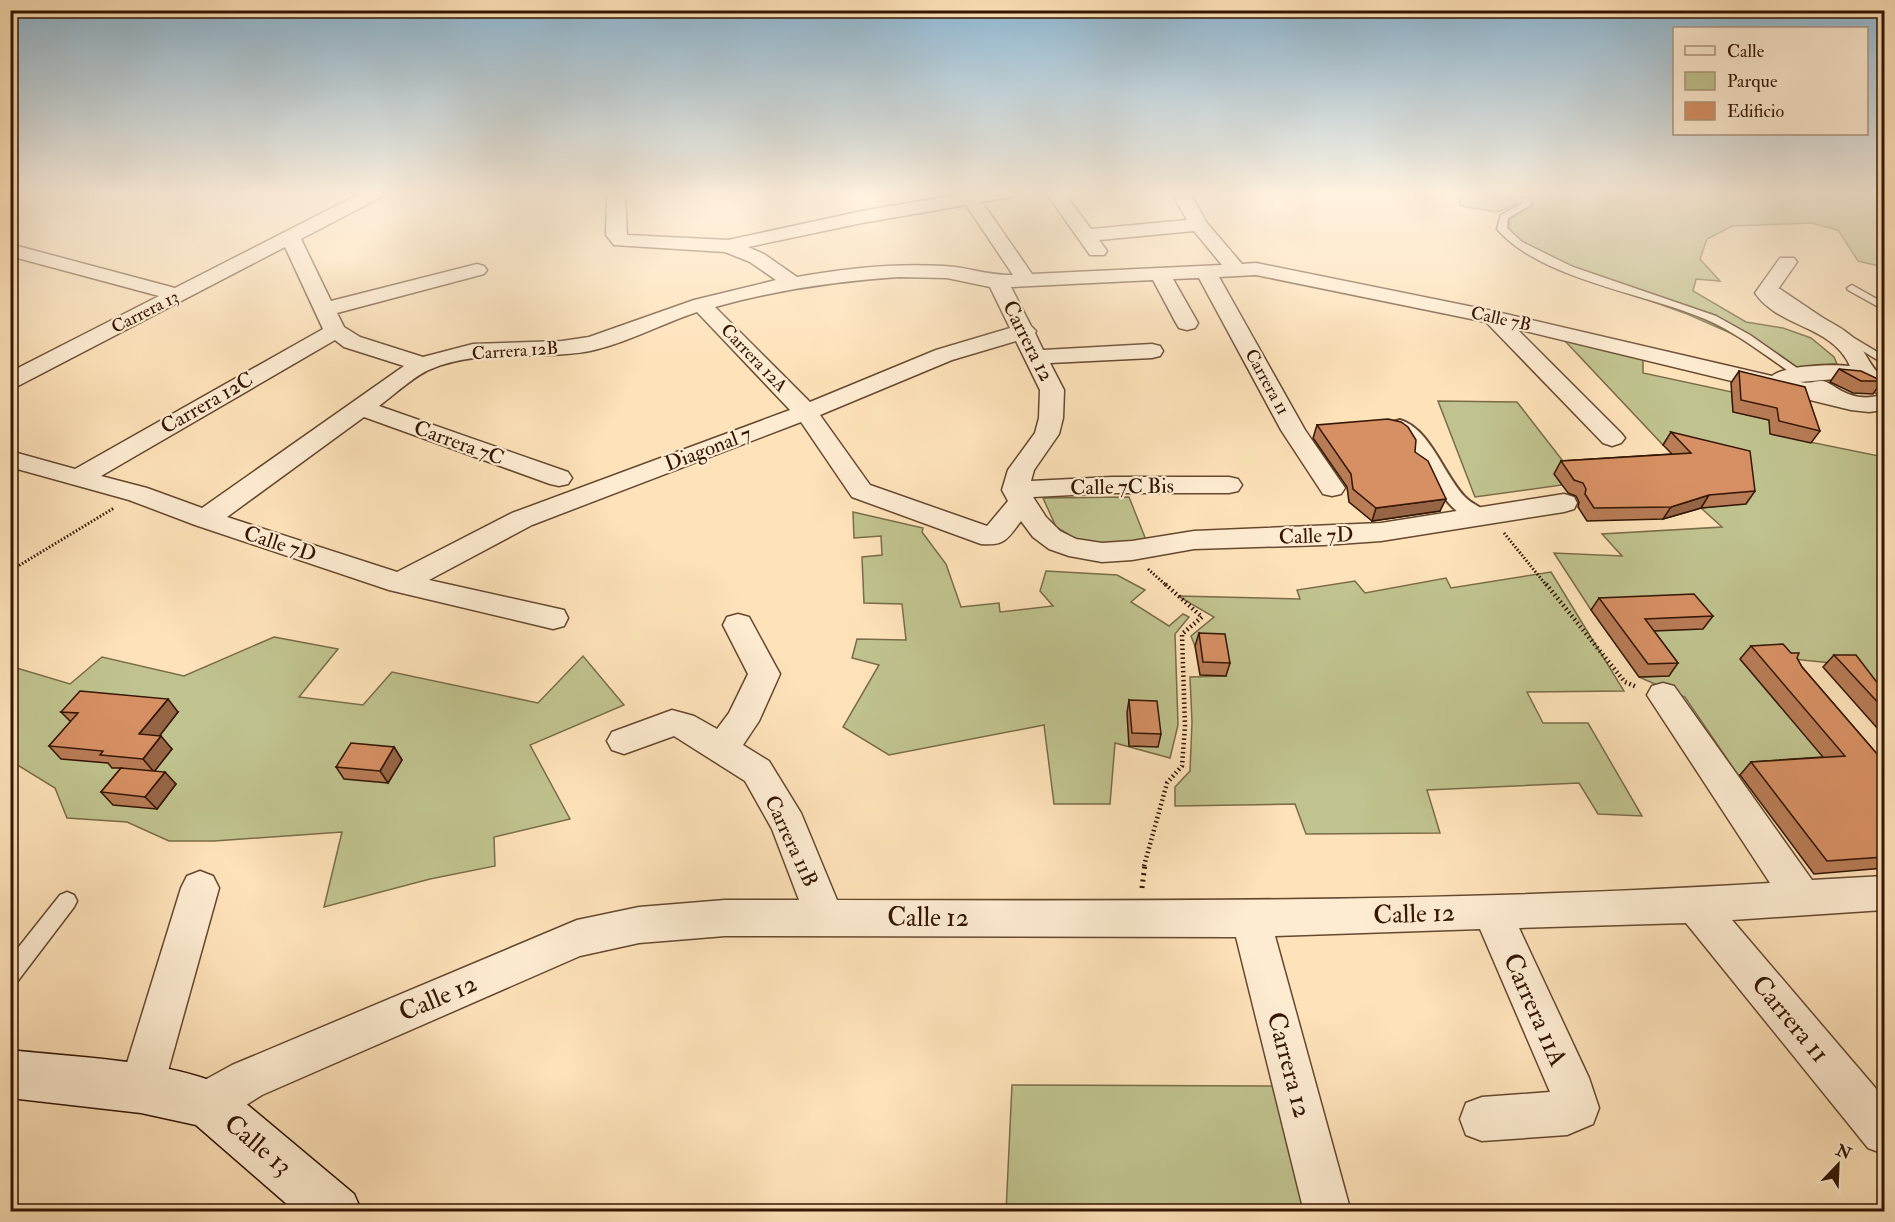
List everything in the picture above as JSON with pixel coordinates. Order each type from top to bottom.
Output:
[{"type":"main road","points":[[10,1074],[141,1089],[208,1103]]},
{"type":"main road","name":"Calle 13","points":[[208,1103],[336,1212]]},
{"type":"street","points":[[10,250],[178,295]]},
{"type":"street","name":"Carrera 13","points":[[10,381],[265,250]]},
{"type":"street","points":[[296,250],[329,321],[352,342],[422,364]]},
{"type":"street","points":[[738,250],[757,258],[793,283]]},
{"type":"street","name":"Carrera 12","points":[[1006,250],[1027,281]]},
{"type":"street","points":[[1096,250],[1115,276]]},
{"type":"street","points":[[1220,250],[1236,269]]},
{"type":"street","points":[[1787,262],[1766,293],[1772,299],[1813,320],[1850,346],[1879,378]]},
{"type":"street","name":"Calle 7B","points":[[1027,281],[1236,269],[1276,271],[1493,317],[1862,405],[1884,402]]},
{"type":"street","name":"Carrera 12C","points":[[80,477],[329,321],[477,270]]},
{"type":"street","name":"Carrera 12B","points":[[205,519],[422,364],[473,351],[562,348],[589,344],[613,338],[664,316],[749,291],[849,274],[899,271],[946,272],[998,282],[1027,281]]},
{"type":"street","name":"Carrera 11","points":[[1206,272],[1305,429],[1332,489]]},
{"type":"street","points":[[1160,274],[1187,323]]},
{"type":"street","name":"Carrera 12","points":[[806,412],[861,491],[981,535],[994,537],[1018,496],[1021,470],[1047,434],[1051,418],[1052,390],[998,282]]},
{"type":"street","name":"Carrera 12A","points":[[701,304],[806,412]]},
{"type":"street","points":[[1493,317],[1612,438]]},
{"type":"street","name":"Diagonal 7","points":[[399,583],[522,519],[806,412],[944,355],[1024,331]]},
{"type":"street","points":[[1037,357],[1152,351]]},
{"type":"street","name":"Calle 7B","points":[[1764,381],[1839,371],[1879,378]]},
{"type":"street","points":[[1810,374],[1815,378],[1817,384],[1837,398]]},
{"type":"street","name":"Carrera 7C","points":[[360,407],[559,478]]},
{"type":"street","points":[[1375,422],[1386,421],[1400,426],[1411,434],[1460,503],[1483,514]]},
{"type":"street","name":"Calle 7D","points":[[10,459],[138,494],[205,519],[399,583],[553,618]]},
{"type":"street","name":"Calle 7C Bis","points":[[1018,496],[1112,486],[1229,485]]},
{"type":"street","name":"Calle 7D","points":[[1018,496],[1046,536],[1068,546],[1096,553],[1129,553],[1165,543],[1197,540],[1363,534],[1564,503]]},
{"type":"street","points":[[720,750],[742,721],[764,674],[738,625]]},
{"type":"street","points":[[1663,695],[1802,898]]},
{"type":"street","name":"Carrera 11B","points":[[624,741],[672,723],[682,725],[757,771],[788,824],[825,918]]},
{"type":"street","points":[[141,1089],[200,888]]},
{"type":"street","name":"Calle 12","points":[[208,1103],[247,1080],[577,938],[639,925],[725,918],[1251,919],[1695,905],[1884,893]]},
{"type":"street","name":"Carrera 11","points":[[1695,905],[1884,1132]]},
{"type":"street","name":"Carrera 11A","points":[[1482,1119],[1567,1113],[1577,1108],[1573,1094],[1492,912]]},
{"type":"street","name":"Carrera 12","points":[[1251,919],[1328,1212]]},
{"type":"lane","points":[[1528,250],[1544,259],[1682,305],[1713,318],[1810,374]]},
{"type":"lane","points":[[1852,288],[1884,307]]},
{"type":"lane","points":[[1776,291],[1879,378]]},
{"type":"lane","points":[[10,975],[68,902]]},
{"type":"path","points":[[10,571],[138,494]]},
{"type":"path","points":[[1483,514],[1625,682],[1663,695]]},
{"type":"path","points":[[1129,553],[1202,617],[1182,634],[1185,726],[1182,766],[1167,783],[1143,870],[1139,918]]},
{"type":"green space","points":[[1536,250],[1703,250],[1700,259],[1720,281],[1696,279],[1693,291],[1746,322],[1783,328],[1811,338],[1834,357],[1837,364],[1795,367],[1767,349],[1687,314],[1615,288]]},
{"type":"green space","points":[[1851,250],[1884,250],[1884,267],[1858,261]]},
{"type":"green space","points":[[1565,341],[1643,359],[1643,373],[1732,392],[1733,412],[1769,420],[1771,434],[1884,457],[1884,699],[1851,665],[1773,657],[1741,660],[1833,768],[1738,775],[1685,697],[1639,677],[1668,676],[1636,632],[1686,607],[1591,610],[1554,553],[1622,556],[1602,534],[1722,527],[1701,508],[1746,503],[1742,463],[1663,445]]},
{"type":"green space","points":[[1438,401],[1517,402],[1573,474],[1555,475],[1562,485],[1475,497]]},
{"type":"green space","points":[[1129,497],[1146,540],[1085,544],[1056,527],[1043,498]]},
{"type":"green space","points":[[853,512],[923,528],[922,532],[946,564],[961,607],[999,603],[1000,612],[1053,606],[1040,591],[1046,571],[1117,575],[1145,590],[1131,602],[1169,626],[1183,614],[1189,617],[1175,634],[1178,725],[1170,758],[1115,743],[1110,804],[1054,804],[1044,725],[889,755],[843,727],[879,665],[852,658],[857,639],[906,640],[902,604],[864,603],[862,557],[882,555],[881,536],[854,538]]},
{"type":"green space","points":[[1551,572],[1624,691],[1527,692],[1543,723],[1588,723],[1642,816],[1598,814],[1579,783],[1427,790],[1440,833],[1306,834],[1295,804],[1175,806],[1175,787],[1190,771],[1192,722],[1190,677],[1226,676],[1195,646],[1191,636],[1214,617],[1178,596],[1300,599],[1297,590],[1355,581],[1365,593],[1446,578],[1451,588]]},
{"type":"green space","points":[[274,637],[338,649],[299,697],[363,705],[392,672],[538,703],[583,656],[624,705],[530,745],[570,819],[494,837],[495,866],[430,879],[324,907],[342,832],[214,841],[169,841],[127,822],[67,818],[55,788],[11,761],[10,666],[70,684],[102,657],[184,676]]},
{"type":"green space","points":[[1012,1085],[1277,1086],[1307,1212],[1006,1212]]},
{"type":"building","points":[[1839,369],[1861,371],[1882,381],[1861,381]]},
{"type":"building","points":[[1739,371],[1805,387],[1820,431],[1779,421],[1777,408],[1741,400]]},
{"type":"building","points":[[1388,419],[1401,422],[1408,427],[1416,440],[1415,452],[1428,461],[1446,499],[1376,508],[1353,489],[1351,474],[1317,425]]},
{"type":"building","points":[[1671,432],[1750,451],[1755,491],[1709,495],[1671,507],[1594,508],[1585,494],[1586,489],[1583,483],[1574,480],[1561,461],[1691,453]]},
{"type":"building","points":[[1694,594],[1713,616],[1645,619],[1678,663],[1648,664],[1599,598]]},
{"type":"building","points":[[1199,633],[1225,634],[1230,663],[1203,662]]},
{"type":"building","points":[[1783,644],[1791,653],[1799,653],[1797,658],[1802,667],[1884,762],[1884,857],[1827,861],[1751,762],[1845,756],[1751,646]]},
{"type":"building","points":[[1834,655],[1856,655],[1879,685],[1884,685],[1884,709]]},
{"type":"building","points":[[80,691],[168,699],[139,734],[161,736],[143,759],[100,755],[103,751],[49,746],[78,713],[61,712]]},
{"type":"building","points":[[1129,700],[1157,701],[1161,734],[1132,733]]},
{"type":"building","points":[[351,743],[394,747],[380,771],[336,767]]},
{"type":"building","points":[[121,768],[165,772],[145,797],[101,792]]}]
